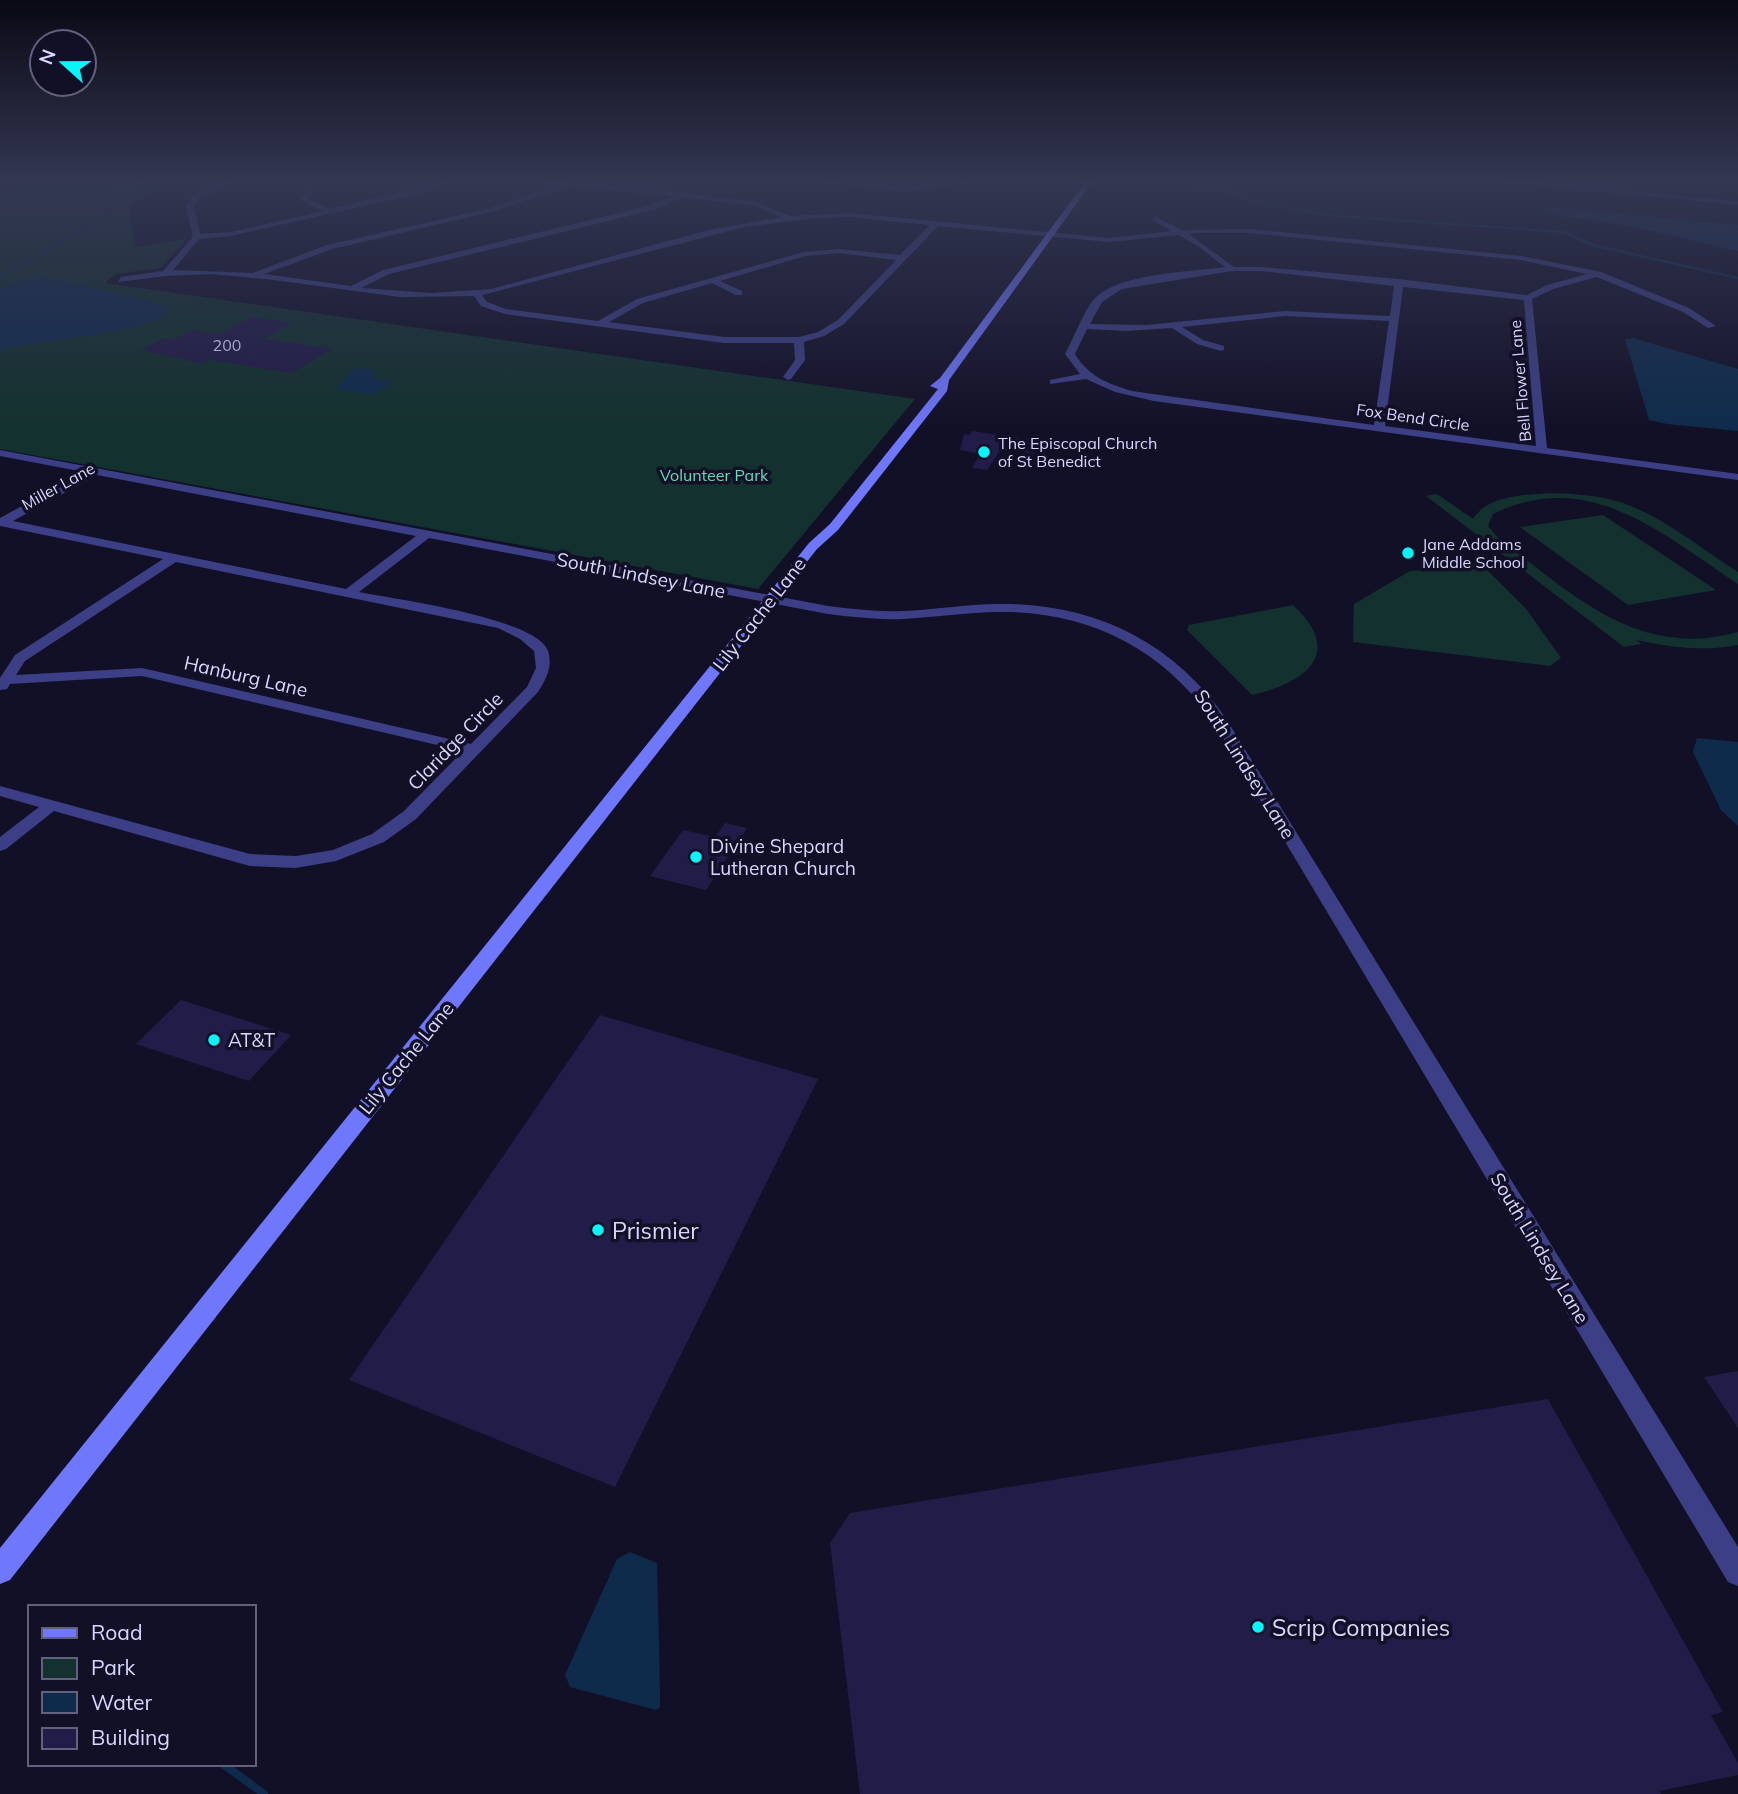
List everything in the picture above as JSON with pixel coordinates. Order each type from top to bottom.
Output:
[{"type":"street","points":[[166,273],[173,265]]},
{"type":"street","points":[[252,275],[275,265]]},
{"type":"street","points":[[352,289],[386,272],[416,265]]},
{"type":"street","points":[[121,280],[166,273],[211,272],[413,295],[476,293],[509,288],[595,265]]},
{"type":"street","points":[[600,323],[640,300],[767,265]]},
{"type":"street","points":[[476,293],[484,304],[496,309],[724,340],[799,340],[821,334],[841,322],[896,265]]},
{"type":"street","name":"Lily Cache Lane","points":[[0,1570],[771,598],[813,546],[834,527],[943,389],[944,380],[1029,265]]},
{"type":"street","points":[[1225,265],[1231,269]]},
{"type":"street","points":[[1553,265],[1598,274],[1686,310],[1711,326]]},
{"type":"street","points":[[1054,382],[1087,376],[1070,354],[1100,298],[1114,285],[1231,269],[1283,270],[1528,298]]},
{"type":"street","name":"Bell Flower Lane","points":[[1542,451],[1528,298],[1550,287],[1598,274]]},
{"type":"street","points":[[710,279],[739,293]]},
{"type":"street","points":[[1379,428],[1399,282]]},
{"type":"street","points":[[1083,326],[1130,330],[1293,313],[1393,319]]},
{"type":"street","points":[[1175,327],[1200,342],[1221,348]]},
{"type":"street","points":[[788,377],[800,360],[799,340]]},
{"type":"street","name":"Fox Bend Circle","points":[[1087,376],[1118,389],[1154,398],[1738,477]]},
{"type":"street","name":"South Lindsey Lane","points":[[0,453],[828,610],[878,615],[982,608],[1042,611],[1085,620],[1130,637],[1181,670],[1198,688],[1225,729],[1738,1572]]},
{"type":"street","name":"Miller Lane","points":[[1,522],[95,471]]},
{"type":"street","name":"Miller Lane","points":[[19,526],[111,475]]},
{"type":"street","name":"Claridge Circle","points":[[0,791],[250,860],[296,862],[336,855],[378,838],[410,815],[533,689],[543,668],[541,650],[525,636],[502,625],[1,522]]},
{"type":"street","points":[[349,593],[425,534]]},
{"type":"street","points":[[3,685],[20,657],[174,558]]},
{"type":"street","name":"Hanburg Lane","points":[[3,685],[142,672],[474,749]]},
{"type":"street","points":[[0,845],[52,805]]},
{"type":"green space","name":"Volunteer Park","points":[[0,265],[163,265],[160,268],[115,274],[105,283],[915,399],[758,589],[0,449]]},
{"type":"green space","points":[[1550,493],[1603,498],[1636,508],[1666,524],[1738,572],[1738,584],[1652,527],[1593,502],[1561,498],[1528,501],[1493,514],[1488,526],[1499,539],[1553,581],[1608,617],[1668,637],[1702,638],[1738,632],[1738,645],[1687,648],[1636,640],[1641,644],[1624,647],[1426,496],[1437,494],[1473,519],[1488,505],[1497,501]]},
{"type":"green space","points":[[1603,515],[1716,590],[1628,605],[1520,527]]},
{"type":"green space","points":[[1484,567],[1527,610],[1561,658],[1550,666],[1353,642],[1354,604],[1410,571]]},
{"type":"green space","points":[[1293,605],[1308,622],[1316,638],[1317,651],[1312,664],[1288,683],[1252,695],[1187,630],[1189,625]]},
{"type":"water","points":[[43,277],[151,301],[170,310],[155,320],[136,327],[0,351],[0,290],[20,280]]},
{"type":"water","points":[[1633,338],[1738,369],[1738,431],[1649,420],[1625,339]]},
{"type":"water","points":[[355,367],[377,370],[372,374],[376,379],[394,382],[374,395],[336,389]]},
{"type":"water","points":[[1697,738],[1738,742],[1738,826],[1721,810],[1693,752]]},
{"type":"water","points":[[630,1552],[657,1563],[660,1707],[656,1710],[570,1687],[565,1675],[617,1559]]},
{"type":"building","points":[[251,317],[292,323],[263,339],[333,349],[291,373],[210,360],[203,364],[141,350],[165,338],[173,340],[193,330],[218,334]]},
{"type":"building","name":"The Episcopal Church of St Benedict","points":[[972,431],[1041,441],[1034,454],[1001,449],[987,470],[972,468],[980,454],[960,450],[964,434],[970,435]]},
{"type":"building","name":"Divine Shepard Lutheran Church","points":[[725,823],[747,828],[706,890],[650,876],[683,830],[715,837]]},
{"type":"building","name":"AT&T","points":[[181,1000],[291,1035],[249,1081],[136,1044]]},
{"type":"building","name":"Prismier","points":[[600,1015],[818,1079],[615,1487],[349,1380]]},
{"type":"building","points":[[1738,1371],[1738,1428],[1704,1377]]},
{"type":"building","name":"Scrip Companies","points":[[1548,1399],[1723,1712],[1711,1715],[1738,1763],[1738,1775],[1659,1791],[1661,1794],[860,1794],[830,1543],[850,1513]]},
{"type":"waterway","points":[[0,277],[21,265]]},
{"type":"waterway","points":[[1680,265],[1738,278]]},
{"type":"waterway","points":[[226,1766],[264,1794]]},
{"type":"place","name":"The Episcopal Church of St Benedict","points":[[984,452]]},
{"type":"place","name":"Jane Addams Middle School","points":[[1408,553]]},
{"type":"place","name":"Divine Shepard Lutheran Church","points":[[696,857]]},
{"type":"place","name":"AT&T","points":[[214,1040]]},
{"type":"place","name":"Prismier","points":[[598,1230]]},
{"type":"place","name":"Scrip Companies","points":[[1258,1627]]}]
